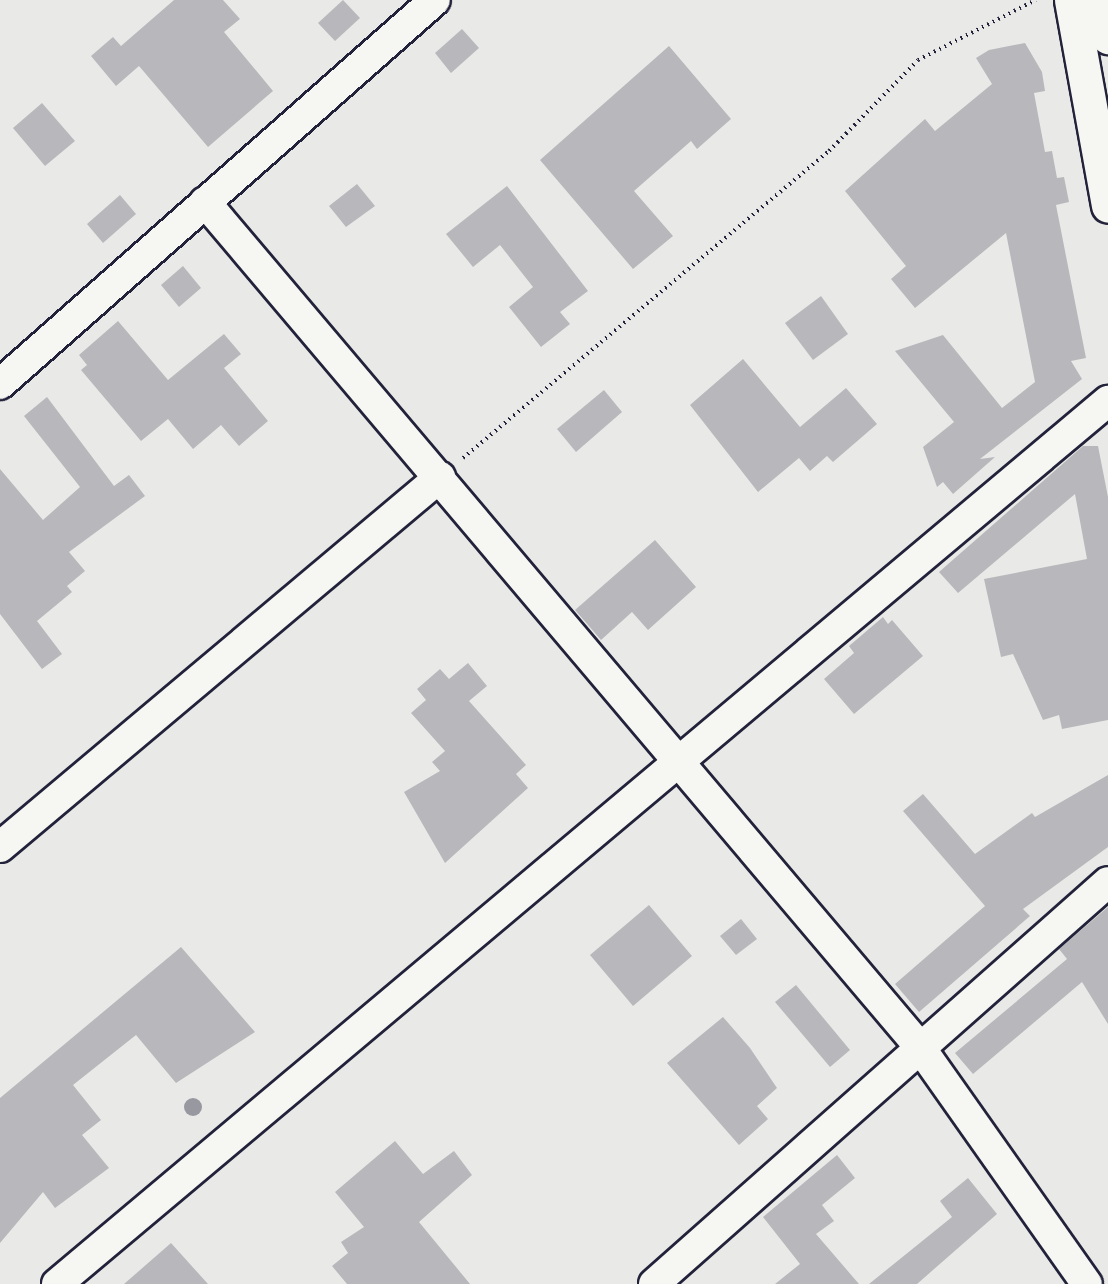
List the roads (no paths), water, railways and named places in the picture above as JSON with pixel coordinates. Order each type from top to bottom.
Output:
[{"type":"highway","points":[[1071,0],[1108,206]]},
{"type":"highway","points":[[1101,0],[1108,37]]},
{"type":"street","points":[[0,384],[435,0]]},
{"type":"street","points":[[205,202],[440,477],[919,1046],[1006,1173],[1087,1284]]},
{"type":"street","points":[[57,1284],[1108,400]]},
{"type":"street","points":[[0,847],[440,477]]},
{"type":"street","points":[[654,1284],[919,1046],[1108,882]]},
{"type":"street","points":[[1006,1173],[1108,1278]]}]
